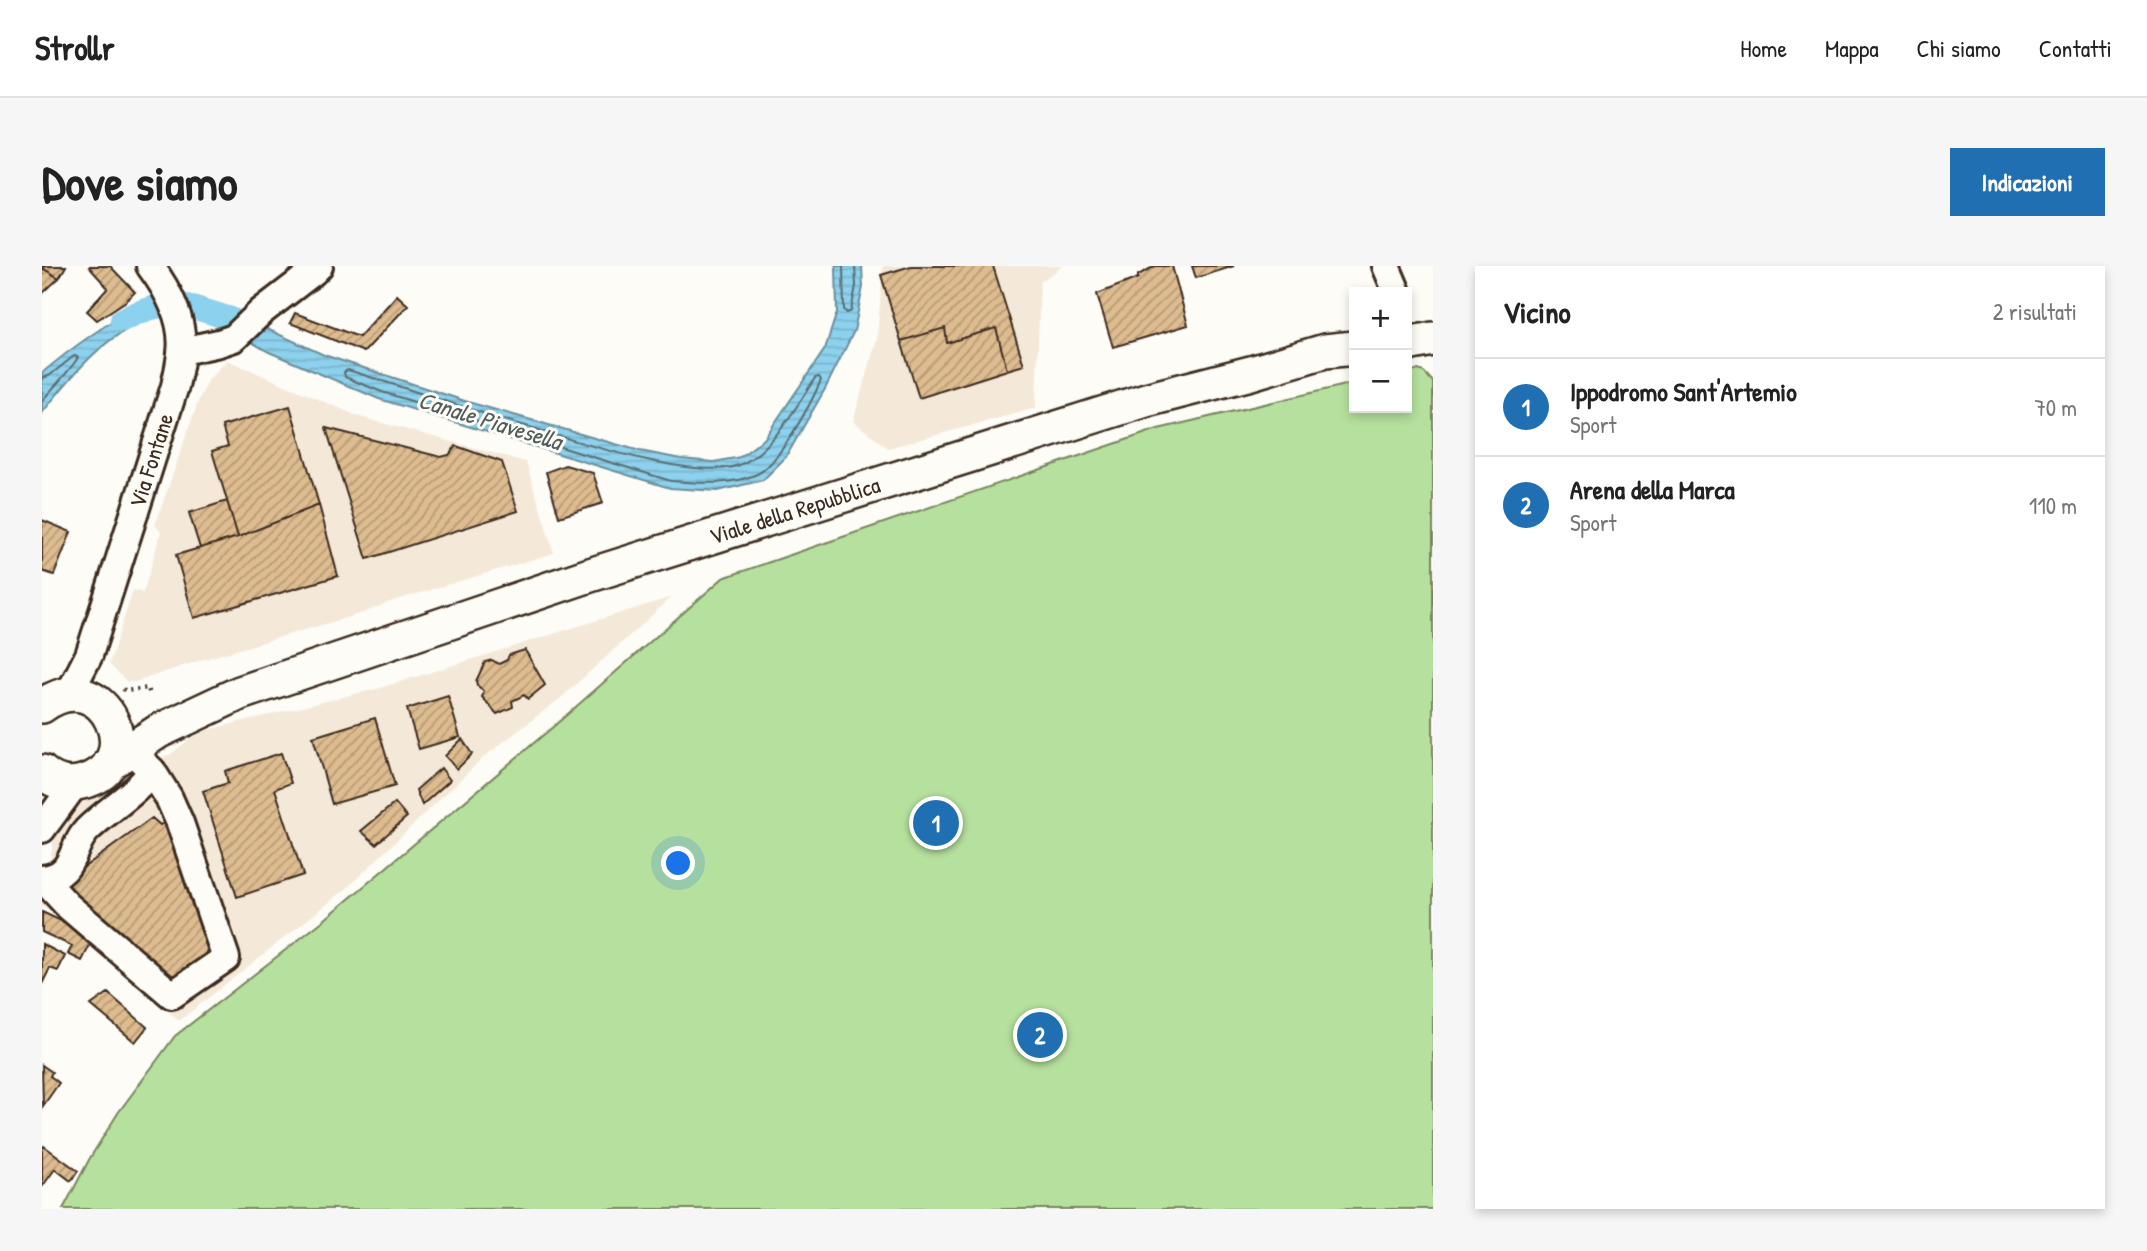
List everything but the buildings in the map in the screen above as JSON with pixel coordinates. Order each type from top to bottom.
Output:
[{"type":"main road","name":"Viale della Repubblica","points":[[51,784],[95,777],[131,761],[159,730],[240,693],[590,575],[1146,400],[1325,351],[1349,349]]},
{"type":"main road","name":"Viale della Repubblica","points":[[87,700],[154,711],[240,693]]},
{"type":"main road","points":[[87,700],[116,728],[116,752],[131,761]]},
{"type":"street","points":[[271,304],[292,266]]},
{"type":"street","points":[[182,351],[234,338],[318,266]]},
{"type":"street","points":[[1386,266],[1395,287]]},
{"type":"street","name":"Via Fontane","points":[[87,700],[89,655],[176,387],[182,351],[179,325],[158,276]]},
{"type":"street","points":[[43,879],[52,878],[61,872],[73,859],[85,832],[142,785],[131,761]]},
{"type":"street","points":[[43,879],[68,906],[172,995],[226,958],[169,798],[131,761]]},
{"type":"street","points":[[42,829],[51,784]]},
{"type":"path","points":[[87,700],[148,688],[150,695]]},
{"type":"shaded area","points":[[883,266],[1063,266],[1040,282],[1036,408],[888,448],[853,421],[877,339]]},
{"type":"shaded area","points":[[227,360],[360,417],[526,462],[554,553],[135,682],[127,682],[109,664],[133,590],[143,593],[161,532],[155,525],[199,399],[209,379]]},
{"type":"shaded area","points":[[672,597],[562,697],[484,757],[346,889],[179,1021],[73,922],[42,907],[42,891],[57,820],[77,802],[113,786],[128,769],[171,754],[198,732],[380,688]]},
{"type":"green space","points":[[1412,371],[1424,372],[1433,382],[1433,1209],[63,1209],[118,1113],[175,1036],[324,920],[554,726],[723,578],[1158,429],[1349,384],[1349,413],[1412,413]]},
{"type":"water","points":[[836,266],[862,266],[863,287],[854,331],[825,389],[786,457],[763,480],[718,491],[670,488],[379,399],[269,352],[203,315],[197,297],[324,355],[468,402],[640,451],[714,462],[740,457],[764,439],[825,349],[837,312]]},
{"type":"water","points":[[150,298],[158,317],[140,323],[107,342],[66,383],[42,413],[42,373],[94,333]]},
{"type":"waterway","name":"Canale Piavesella","points":[[122,320],[138,312],[165,305],[188,306],[231,319]]},
{"type":"place","name":"Ippodromo Sant'Artemio","points":[[936,823]]},
{"type":"place","name":"Arena della Marca","points":[[1040,1035]]}]
